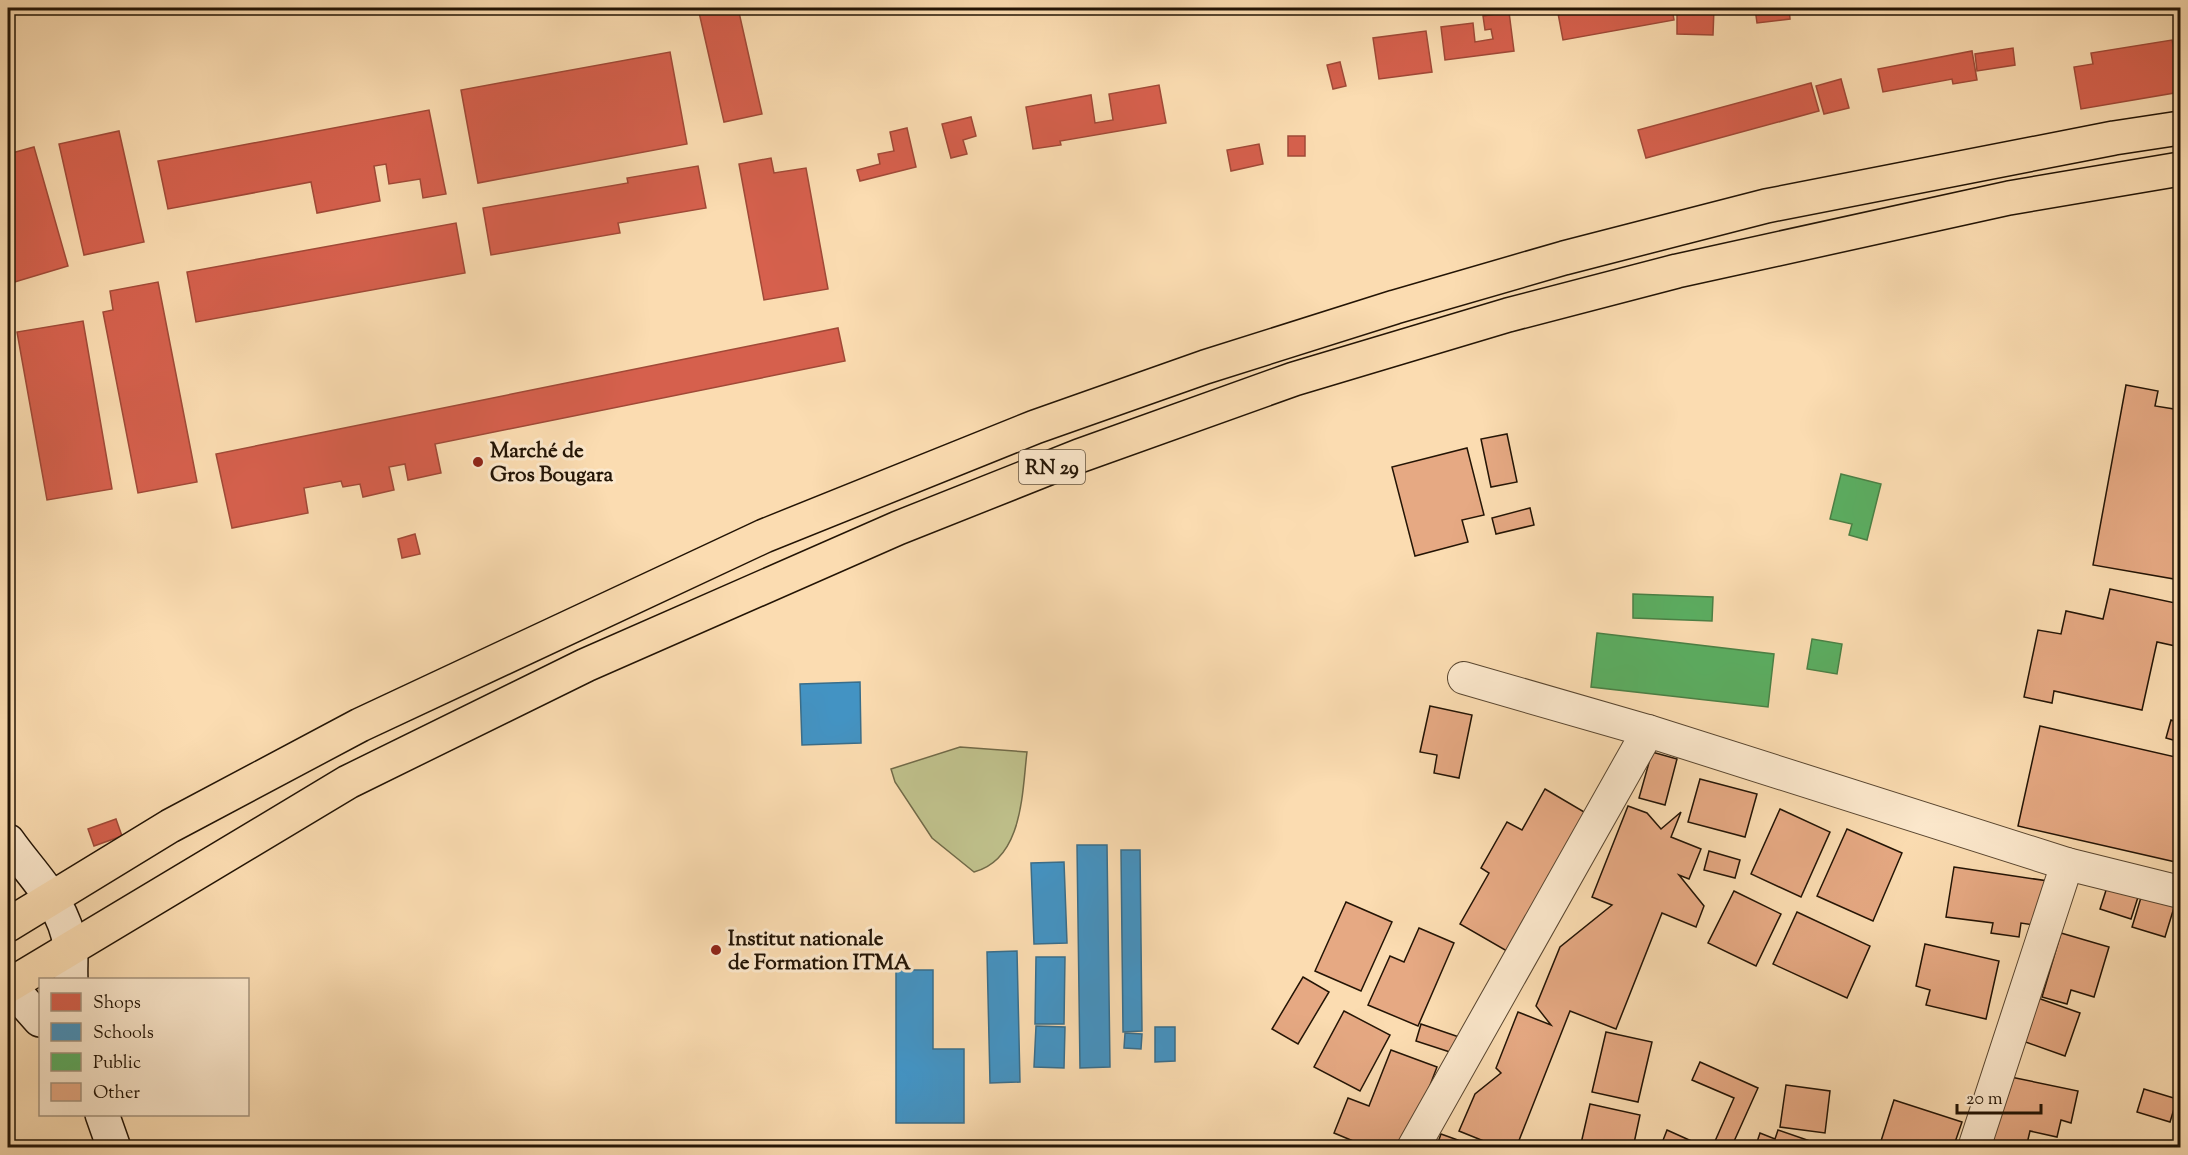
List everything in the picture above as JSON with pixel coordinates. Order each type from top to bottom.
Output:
[{"type":"highway","name":"RN 29","points":[[8,925],[170,826],[369,721],[764,536],[1035,428],[1205,367],[1383,310],[1766,206],[2114,138],[2181,128]]},
{"type":"highway","name":"RN 29","points":[[8,985],[348,782],[586,665],[898,528],[1079,456],[1294,379],[1508,315],[1655,276],[2009,198],[2181,170]]},
{"type":"main road","points":[[8,841],[53,899],[67,930],[71,978]]},
{"type":"main road","points":[[8,985],[39,1019]]},
{"type":"main road","points":[[103,1116],[114,1148]]},
{"type":"street","points":[[1464,678],[1648,731],[2067,864],[2181,892]]},
{"type":"street","points":[[1413,1148],[1648,731]]},
{"type":"street","points":[[1974,1148],[2067,864]]},
{"type":"green space","points":[[960,747],[1027,752],[1021,805],[1011,839],[1002,854],[990,865],[974,872],[932,838],[895,782],[891,769]]},
{"type":"building: Shops","points":[[698,8],[738,8],[762,114],[724,122]]},
{"type":"building: Shops","points":[[1557,8],[1672,8],[1674,20],[1563,40]]},
{"type":"building: Shops","points":[[1677,8],[1714,8],[1713,35],[1677,34]]},
{"type":"building: Shops","points":[[1755,8],[1789,8],[1790,19],[1757,23]]},
{"type":"building: Shops","points":[[1509,12],[1514,51],[1445,60],[1441,27],[1473,23],[1475,42],[1493,39],[1491,29],[1485,30],[1483,16]]},
{"type":"building: Shops","points":[[1426,31],[1432,72],[1379,79],[1373,38]]},
{"type":"building: Shops","points":[[2180,38],[2180,63],[2179,63],[2174,40]]},
{"type":"building: Shops","points":[[2172,40],[2177,65],[2180,65],[2180,92],[2081,109],[2074,67],[2093,64],[2091,53]]},
{"type":"building: Shops","points":[[2013,48],[2015,65],[1977,71],[1975,54]]},
{"type":"building: Shops","points":[[1972,51],[1977,80],[1953,84],[1952,79],[1883,92],[1878,69]]},
{"type":"building: Shops","points":[[670,52],[687,144],[478,183],[461,90]]},
{"type":"building: Shops","points":[[1340,62],[1346,86],[1333,89],[1327,65]]},
{"type":"building: Shops","points":[[1841,79],[1849,108],[1824,114],[1816,86]]},
{"type":"building: Shops","points":[[1811,83],[1819,111],[1646,158],[1638,130]]},
{"type":"building: Shops","points":[[1159,85],[1166,123],[1060,141],[1061,145],[1033,149],[1026,107],[1091,95],[1095,123],[1113,120],[1109,94]]},
{"type":"building: Shops","points":[[429,110],[446,194],[423,198],[420,179],[389,184],[386,164],[374,166],[380,201],[317,213],[311,182],[168,209],[158,161]]},
{"type":"building: Shops","points":[[971,117],[976,136],[963,140],[967,154],[951,158],[942,124]]},
{"type":"building: Shops","points":[[907,128],[916,167],[860,181],[857,170],[880,164],[878,154],[894,151],[890,132]]},
{"type":"building: Shops","points":[[119,131],[144,242],[84,255],[59,144]]},
{"type":"building: Shops","points":[[1288,136],[1305,136],[1305,156],[1288,156]]},
{"type":"building: Shops","points":[[1259,144],[1263,164],[1231,171],[1227,150]]},
{"type":"building: Shops","points":[[34,147],[68,266],[8,284],[8,154]]},
{"type":"building: Shops","points":[[771,158],[774,173],[806,168],[828,289],[764,300],[739,164]]},
{"type":"building: Shops","points":[[698,166],[706,208],[618,223],[620,233],[491,255],[483,208],[628,183],[627,178]]},
{"type":"building: Shops","points":[[456,223],[465,273],[196,322],[187,272]]},
{"type":"building: Shops","points":[[158,282],[197,482],[138,493],[103,312],[113,310],[110,291]]},
{"type":"building: Shops","points":[[83,321],[112,489],[47,500],[17,332]]},
{"type":"building: Shops","points":[[838,328],[845,361],[435,444],[441,473],[408,480],[405,464],[389,467],[394,490],[363,497],[360,484],[343,487],[341,481],[304,488],[308,513],[232,528],[216,454]]},
{"type":"building: Shops","points":[[415,534],[420,554],[402,558],[398,539]]},
{"type":"building: Shops","points":[[116,819],[122,836],[94,846],[88,829]]},
{"type":"building: Schools","points":[[860,682],[861,743],[802,745],[800,684]]},
{"type":"building: Schools","points":[[1077,845],[1107,845],[1110,1067],[1080,1068]]},
{"type":"building: Schools","points":[[1121,850],[1140,850],[1142,1031],[1123,1032]]},
{"type":"building: Schools","points":[[1064,862],[1067,943],[1034,944],[1031,863]]},
{"type":"building: Schools","points":[[1017,951],[1020,1082],[990,1083],[987,952]]},
{"type":"building: Schools","points":[[1036,957],[1065,957],[1064,1024],[1035,1024]]},
{"type":"building: Schools","points":[[896,970],[933,970],[933,1049],[964,1049],[964,1123],[896,1123]]},
{"type":"building: Schools","points":[[1036,1026],[1065,1027],[1064,1068],[1034,1067]]},
{"type":"building: Schools","points":[[1155,1027],[1175,1027],[1175,1061],[1155,1062]]},
{"type":"building: Schools","points":[[1125,1033],[1142,1034],[1141,1049],[1124,1048]]},
{"type":"building: Public","points":[[1841,474],[1881,484],[1867,540],[1849,535],[1852,524],[1830,519]]},
{"type":"building: Public","points":[[1633,594],[1713,597],[1712,621],[1633,618]]},
{"type":"building: Public","points":[[1597,633],[1774,654],[1768,707],[1591,687]]},
{"type":"building: Public","points":[[1812,639],[1842,644],[1837,674],[1807,669]]},
{"type":"building: Other","points":[[2126,385],[2158,391],[2155,406],[2180,410],[2180,580],[2093,565]]},
{"type":"building: Other","points":[[1507,434],[1517,482],[1491,487],[1481,439]]},
{"type":"building: Other","points":[[1467,448],[1484,515],[1462,520],[1468,542],[1415,556],[1392,467]]},
{"type":"building: Other","points":[[1530,508],[1534,525],[1496,534],[1492,518]]},
{"type":"building: Other","points":[[2110,589],[2180,604],[2180,647],[2157,642],[2142,710],[2054,691],[2052,703],[2024,697],[2038,630],[2061,634],[2066,611],[2103,619]]},
{"type":"building: Other","points":[[1430,706],[1472,715],[1459,778],[1434,773],[1437,755],[1420,752]]},
{"type":"building: Other","points":[[2171,720],[2180,723],[2180,742],[2166,738]]},
{"type":"building: Other","points":[[2040,726],[2180,758],[2180,863],[2018,826]]},
{"type":"building: Other","points":[[1652,752],[1677,759],[1665,805],[1639,798]]},
{"type":"building: Other","points":[[1700,779],[1757,794],[1745,837],[1688,822]]},
{"type":"building: Other","points":[[1545,789],[1591,816],[1512,954],[1460,924],[1489,873],[1481,868],[1507,822],[1522,830]]},
{"type":"building: Other","points":[[1628,806],[1647,813],[1661,829],[1681,812],[1671,837],[1701,849],[1689,879],[1679,875],[1704,906],[1696,927],[1662,913],[1616,1029],[1570,1011],[1516,1148],[1501,1148],[1459,1131],[1475,1094],[1501,1073],[1496,1068],[1518,1012],[1551,1025],[1536,1006],[1560,947],[1612,905],[1592,897]]},
{"type":"building: Other","points":[[1780,809],[1830,832],[1801,897],[1751,874]]},
{"type":"building: Other","points":[[1847,829],[1902,853],[1873,921],[1817,896]]},
{"type":"building: Other","points":[[1709,851],[1740,860],[1735,878],[1704,870]]},
{"type":"building: Other","points":[[1954,867],[2048,881],[2041,926],[2021,923],[2019,937],[1991,933],[1993,923],[1946,917]]},
{"type":"building: Other","points":[[2109,881],[2140,891],[2131,919],[2100,909]]},
{"type":"building: Other","points":[[1734,891],[1781,914],[1756,966],[1708,943]]},
{"type":"building: Other","points":[[2143,891],[2176,901],[2165,937],[2132,927]]},
{"type":"building: Other","points":[[1346,902],[1392,922],[1361,991],[1315,971]]},
{"type":"building: Other","points":[[1797,912],[1870,946],[1847,998],[1773,964]]},
{"type":"building: Other","points":[[1419,928],[1454,943],[1418,1026],[1368,1005],[1390,956],[1404,962]]},
{"type":"building: Other","points":[[2061,933],[2109,947],[2094,997],[2071,990],[2067,1004],[2042,997]]},
{"type":"building: Other","points":[[1925,944],[1999,961],[1986,1019],[1926,1005],[1930,990],[1916,986]]},
{"type":"building: Other","points":[[1303,977],[1329,992],[1298,1044],[1272,1029]]},
{"type":"building: Other","points":[[2035,997],[2080,1013],[2065,1056],[2020,1040]]},
{"type":"building: Other","points":[[1344,1011],[1390,1035],[1360,1091],[1314,1067]]},
{"type":"building: Other","points":[[1421,1024],[1459,1037],[1453,1053],[1416,1041]]},
{"type":"building: Other","points":[[1606,1032],[1652,1042],[1638,1102],[1592,1092]]},
{"type":"building: Other","points":[[1391,1050],[1437,1067],[1406,1148],[1370,1148],[1334,1133],[1348,1098],[1369,1106]]},
{"type":"building: Other","points":[[1700,1062],[1758,1088],[1731,1148],[1712,1148],[1734,1098],[1692,1080]]},
{"type":"building: Other","points":[[2001,1075],[2078,1091],[2071,1123],[2061,1120],[2057,1137],[2030,1131],[2026,1148],[1985,1148]]},
{"type":"building: Other","points":[[1786,1085],[1830,1091],[1825,1133],[1780,1127]]},
{"type":"building: Other","points":[[2144,1089],[2177,1099],[2170,1122],[2137,1112]]},
{"type":"building: Other","points":[[1894,1100],[1962,1122],[1953,1148],[1901,1148],[1881,1141]]},
{"type":"building: Other","points":[[1590,1104],[1640,1115],[1633,1148],[1580,1148]]},
{"type":"building: Other","points":[[1667,1130],[1707,1148],[1660,1148]]},
{"type":"building: Other","points":[[1778,1130],[1810,1141],[1808,1148],[1755,1148],[1760,1133],[1775,1139]]},
{"type":"building: Other","points":[[1441,1134],[1480,1148],[1436,1148]]},
{"type":"place","name":"Marché de Gros Bougara","points":[[478,462]]},
{"type":"place","name":"Institut nationale de Formation ITMA","points":[[716,950]]}]
